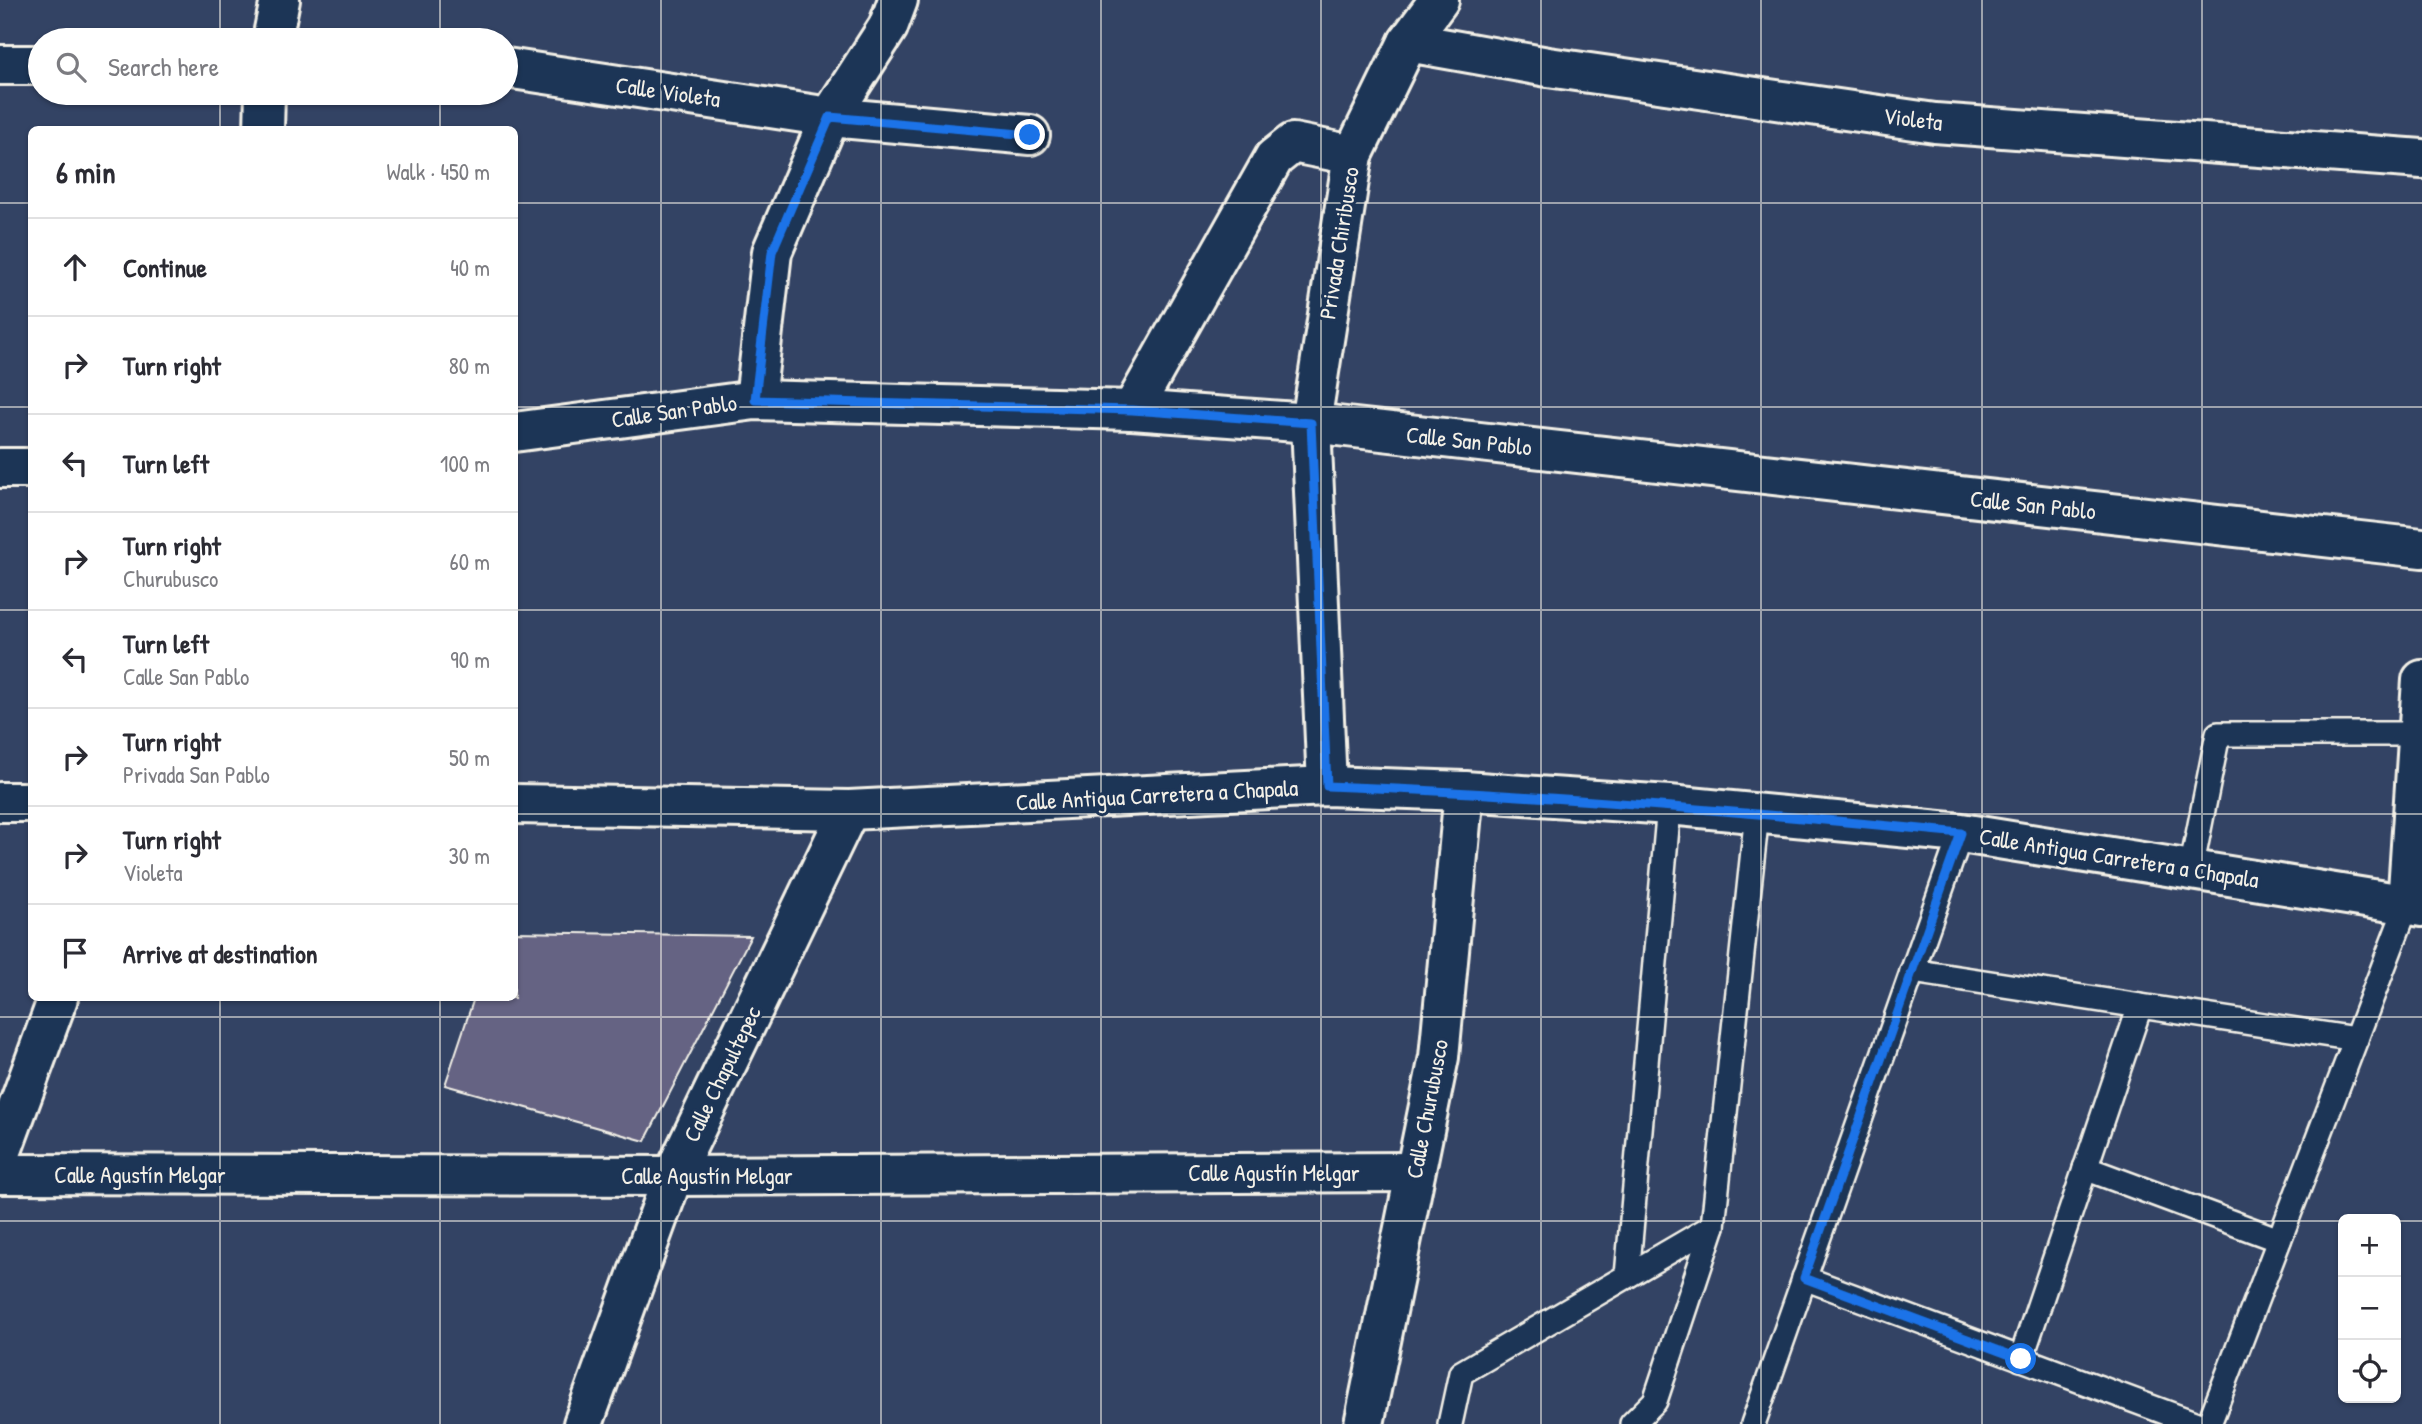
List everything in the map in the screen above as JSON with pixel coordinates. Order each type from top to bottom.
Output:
[{"type":"street","points":[[274,28],[280,0]]},
{"type":"street","points":[[755,400],[772,252],[830,117],[888,27],[898,0]]},
{"type":"street","name":"Privada Chiribusco","points":[[1327,786],[1311,423],[1353,155],[1408,42],[1439,0]]},
{"type":"street","name":"Violeta","points":[[1408,42],[1548,67],[1935,123],[2422,159]]},
{"type":"street","points":[[0,65],[28,65]]},
{"type":"street","name":"Calle Violeta","points":[[518,70],[830,117]]},
{"type":"street","points":[[264,126],[265,105]]},
{"type":"street","points":[[830,117],[1030,135]]},
{"type":"street","points":[[1132,410],[1274,158],[1293,143],[1353,155]]},
{"type":"street","name":"Calle San Pablo","points":[[518,431],[755,400],[1132,410],[1311,423],[2422,548]]},
{"type":"street","points":[[0,468],[28,468]]},
{"type":"street","points":[[2415,906],[2418,734],[2422,680]]},
{"type":"street","name":"Calle Antigua Carretera a Chapala","points":[[518,804],[849,810],[1327,786],[1464,791],[1669,805],[1961,833],[2415,906]]},
{"type":"street","name":"Calle Churubusco","points":[[1364,1424],[1439,1057],[1464,791]]},
{"type":"street","points":[[0,802],[28,802]]},
{"type":"street","name":"Calle Chapultepec","points":[[583,1424],[673,1176],[849,810]]},
{"type":"street","points":[[0,1156],[57,1001]]},
{"type":"street","name":"Calle Agustín Melgar","points":[[0,1174],[673,1176],[1415,1172]]},
{"type":"lane","points":[[2191,870],[2218,734],[2418,734]]},
{"type":"lane","points":[[1627,1276],[1669,805]]},
{"type":"lane","points":[[1632,1424],[1655,1401],[1713,1226],[1757,813]]},
{"type":"lane","points":[[1753,1424],[1961,833]]},
{"type":"lane","points":[[2209,1424],[2356,1039],[2415,906]]},
{"type":"lane","points":[[1912,971],[2356,1039]]},
{"type":"lane","points":[[2021,1359],[2140,1006]]},
{"type":"lane","points":[[2085,1168],[2279,1240]]},
{"type":"lane","points":[[1450,1424],[1461,1373],[1713,1226]]},
{"type":"lane","points":[[1804,1278],[2197,1424]]},
{"type":"building","points":[[518,932],[751,936],[645,1141],[445,1085],[473,1001],[518,1001]]},
{"type":"route","points":[[1030,135],[830,117],[772,252],[755,400],[1132,410],[1311,423],[1327,786],[1464,791],[1669,805],[1961,833],[1804,1278],[2021,1359]]}]
